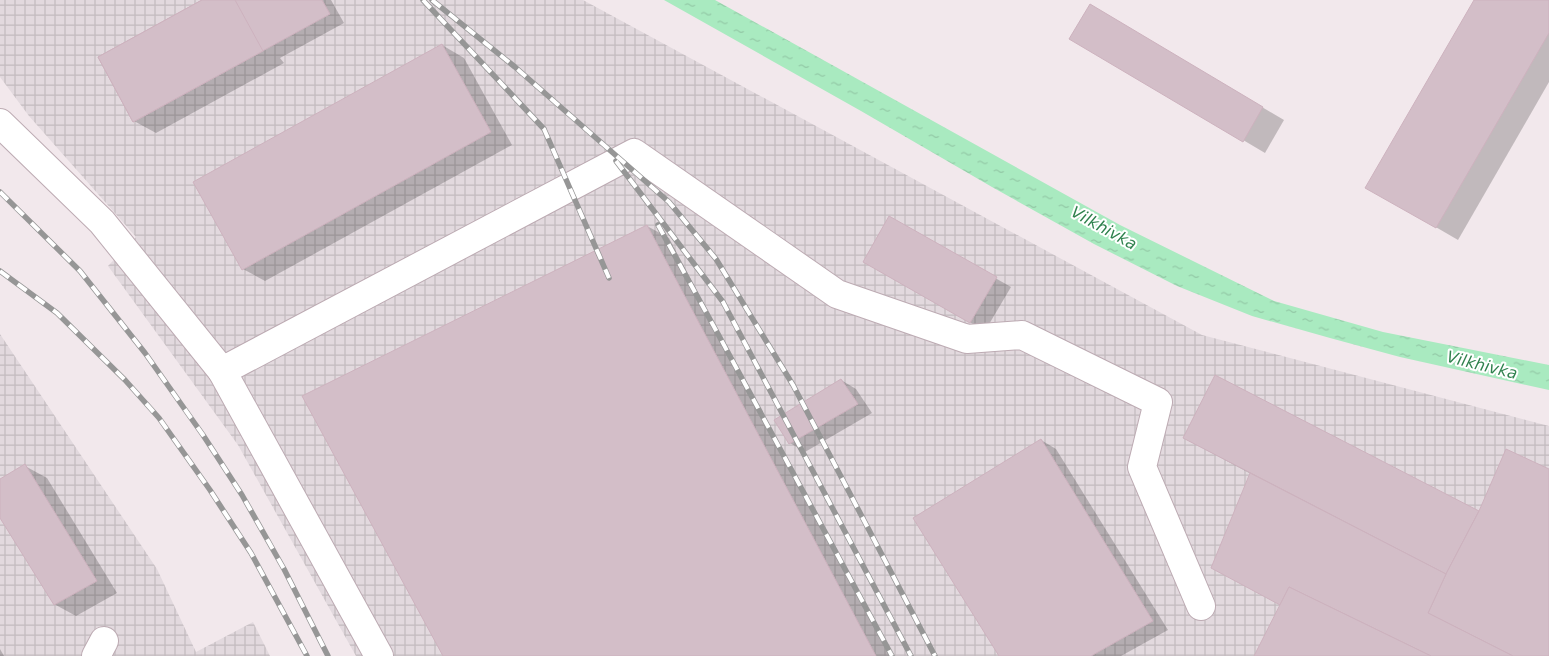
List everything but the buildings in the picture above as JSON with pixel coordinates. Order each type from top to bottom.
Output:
[{"type":"lane","points":[[0,123],[102,222],[222,371],[379,656]]},
{"type":"lane","points":[[222,371],[634,154],[837,294],[968,339],[1022,334],[1158,402],[1142,467],[1201,606]]},
{"type":"shaded area","points":[[0,0],[583,0],[1202,335],[1549,426],[1549,656],[356,656],[238,445],[108,266],[136,237],[29,116],[0,77]]},
{"type":"shaded area","points":[[0,334],[157,569],[196,652],[253,622],[270,656],[0,656]]},
{"type":"water","name":"Vilkhivka","points":[[664,0],[715,0],[1120,225],[1274,301],[1383,332],[1549,365],[1549,390],[1400,357],[1330,338],[1252,316],[1177,286],[1094,244]]},
{"type":"railway","points":[[423,0],[544,129],[609,278]]},
{"type":"railway","points":[[432,0],[515,67],[669,202],[716,259],[793,385],[935,656]]},
{"type":"railway","points":[[616,161],[723,302],[911,656]]},
{"type":"railway","points":[[0,192],[80,271],[145,353],[203,435],[242,495],[284,569],[328,656]]},
{"type":"railway","points":[[658,225],[892,656]]},
{"type":"railway","points":[[0,271],[57,313],[125,380],[159,418],[210,490],[251,553],[307,656]]}]
